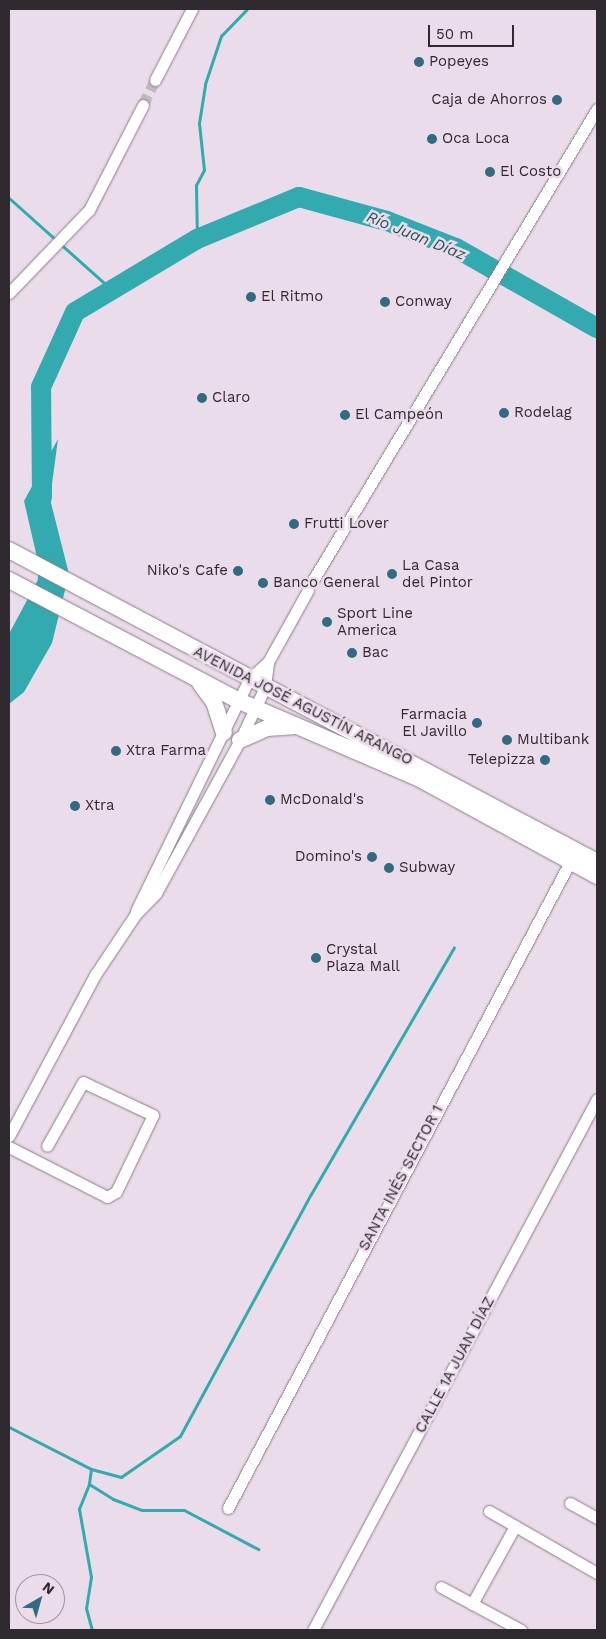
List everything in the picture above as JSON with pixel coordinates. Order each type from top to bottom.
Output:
[{"type":"main road","name":"AVENIDA JOSÉ AGUSTÍN ARANGO","points":[[11,552],[265,687],[573,856],[597,876]]},
{"type":"main road","name":"AVENIDA JOSÉ AGUSTÍN ARANGO","points":[[9,580],[91,625],[239,701],[420,779],[573,856],[597,862]]},
{"type":"main road","points":[[197,680],[214,702],[224,732]]},
{"type":"main road","points":[[240,740],[267,728],[297,726]]},
{"type":"street","points":[[155,80],[192,9]]},
{"type":"street","points":[[9,292],[89,210],[143,105]]},
{"type":"street","points":[[9,1136],[95,975],[135,915],[250,679],[268,662],[310,585],[484,301],[597,110]]},
{"type":"street","points":[[135,915],[156,893],[240,740],[265,687],[268,662]]},
{"type":"street","name":"SANTA INÉS SECTOR 1","points":[[228,1508],[573,856]]},
{"type":"street","points":[[9,1148],[107,1197],[116,1192],[154,1118],[151,1113],[84,1082],[47,1146]]},
{"type":"street","name":"CALLE 1A JUAN DÍAZ","points":[[313,1630],[597,1100]]},
{"type":"street","points":[[570,1503],[597,1518]]},
{"type":"street","points":[[489,1511],[597,1573]]},
{"type":"street","points":[[472,1604],[515,1526]]},
{"type":"street","points":[[441,1587],[521,1630]]},
{"type":"water","points":[[58,439],[50,499],[69,574],[52,643],[24,692],[9,704],[9,666],[33,628],[39,566],[24,501]]},
{"type":"waterway","points":[[197,239],[196,185],[204,170],[199,123],[205,84],[221,36],[247,9]]},
{"type":"waterway","name":"Río Juan Díaz","points":[[42,497],[41,387],[75,312],[197,239],[299,197],[387,221],[456,248],[597,328]]},
{"type":"waterway","points":[[9,198],[112,290]]},
{"type":"waterway","name":"Río Juan Díaz","points":[[9,655],[46,586]]},
{"type":"waterway","points":[[9,1427],[91,1469],[121,1477],[180,1436],[311,1194],[454,947]]},
{"type":"waterway","points":[[91,1469],[89,1484],[113,1499],[142,1510],[184,1510],[258,1549]]},
{"type":"waterway","points":[[89,1484],[79,1509],[91,1577],[86,1608],[92,1630]]},
{"type":"tunnel","points":[[143,105],[155,80]]},
{"type":"place","name":"Popeyes","points":[[419,62]]},
{"type":"place","name":"Caja de Ahorros","points":[[557,100]]},
{"type":"place","name":"Oca Loca","points":[[432,139]]},
{"type":"place","name":"El Costo","points":[[490,172]]},
{"type":"place","name":"El Ritmo","points":[[251,297]]},
{"type":"place","name":"Conway","points":[[385,302]]},
{"type":"place","name":"Claro","points":[[202,398]]},
{"type":"place","name":"Rodelag","points":[[504,413]]},
{"type":"place","name":"El Campeón","points":[[345,415]]},
{"type":"place","name":"Frutti Lover","points":[[294,524]]},
{"type":"place","name":"Niko's Cafe","points":[[238,571]]},
{"type":"place","name":"La Casa del Pintor","points":[[392,574]]},
{"type":"place","name":"Banco General","points":[[263,583]]},
{"type":"place","name":"Sport Line America","points":[[327,622]]},
{"type":"place","name":"Bac","points":[[352,653]]},
{"type":"place","name":"Farmacia El Javillo","points":[[477,723]]},
{"type":"place","name":"Multibank","points":[[507,740]]},
{"type":"place","name":"Xtra Farma","points":[[116,751]]},
{"type":"place","name":"Telepizza","points":[[545,760]]},
{"type":"place","name":"McDonald's","points":[[270,800]]},
{"type":"place","name":"Xtra","points":[[75,806]]},
{"type":"place","name":"Domino's","points":[[372,857]]},
{"type":"place","name":"Subway","points":[[389,868]]},
{"type":"place","name":"Crystal Plaza Mall","points":[[316,958]]}]
